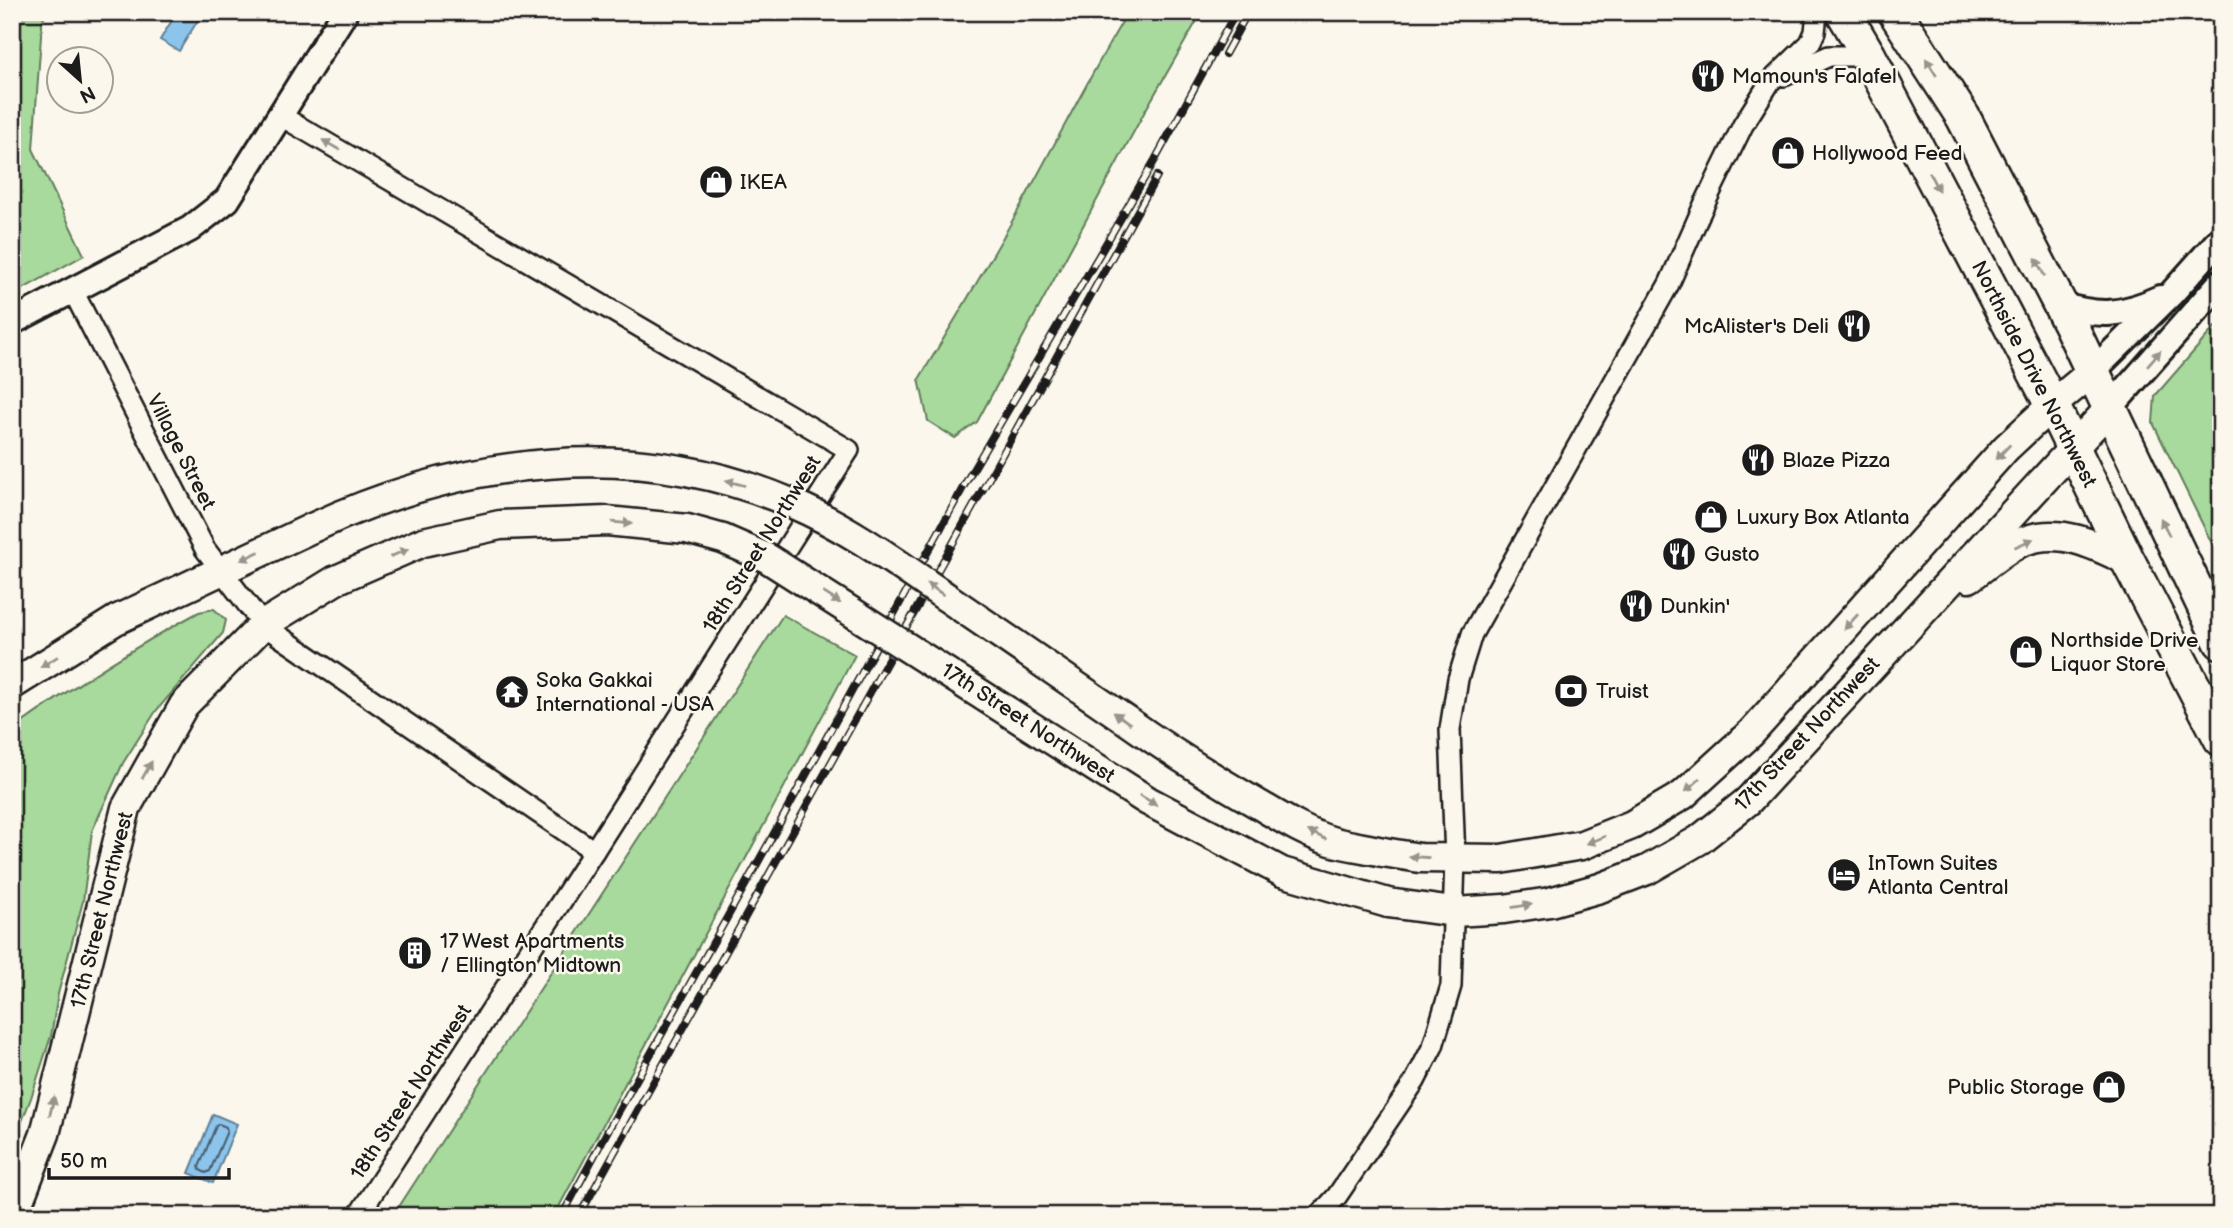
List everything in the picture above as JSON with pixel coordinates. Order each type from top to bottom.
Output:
[{"type":"highway","name":"Northside Drive Northwest","points":[[1843,12],[1869,56],[2052,405],[2128,561],[2221,739]]},
{"type":"highway","points":[[1895,12],[1963,117],[2060,305],[2221,642]]},
{"type":"main road","name":"17th Street Northwest","points":[[12,685],[116,620],[344,513],[410,489],[495,469],[590,461],[646,464],[745,485],[793,504],[871,545],[1194,768],[1260,806],[1329,840],[1420,858],[1501,859],[1582,845],[1632,825],[1683,795],[1751,733],[2006,447],[2092,372]]},
{"type":"main road","name":"17th Street Northwest","points":[[13,1216],[45,1134],[126,808],[184,705],[263,625],[336,580],[423,542],[500,525],[607,521],[687,529],[723,539],[767,558],[1148,801],[1282,872],[1388,903],[1454,912],[1504,909],[1550,902],[1600,888],[1647,870],[1699,840],[1748,801],[2109,409]]},
{"type":"main road","points":[[1927,607],[2022,541],[2047,535],[2090,542],[2128,561]]},
{"type":"street","points":[[12,322],[190,229],[227,200],[345,12]]},
{"type":"street","points":[[1319,1216],[1337,1196],[1406,1096],[1433,1046],[1451,986],[1455,859],[1450,729],[1458,679],[1472,635],[1669,284],[1743,125],[1770,82],[1810,43],[1815,32],[1817,12]]},
{"type":"street","points":[[1770,82],[1829,56],[1869,56]]},
{"type":"street","name":"18th Street Northwest","points":[[281,116],[849,450],[358,1216]]},
{"type":"street","name":"17th Street Northwest","points":[[2092,372],[2171,294],[2221,238]]},
{"type":"street","name":"17th Street Northwest","points":[[2109,409],[2221,282]]},
{"type":"street","name":"Village Street","points":[[73,290],[205,549],[263,625],[594,851]]},
{"type":"street","points":[[2060,305],[2105,314],[2148,304],[2171,294]]},
{"type":"green space","points":[[12,12],[46,12],[42,22],[33,149],[84,255],[12,295]]},
{"type":"green space","points":[[1128,12],[1202,12],[1145,111],[977,422],[955,438],[928,421],[919,379],[1003,238]]},
{"type":"green space","points":[[2221,320],[2221,562],[2153,423],[2155,396]]},
{"type":"green space","points":[[214,609],[226,620],[223,633],[156,711],[123,763],[92,831],[83,901],[58,994],[51,1036],[12,1147],[12,730],[151,639],[199,612]]},
{"type":"green space","points":[[783,615],[855,655],[554,1216],[393,1216]]},
{"type":"water","points":[[177,12],[203,12],[179,51],[160,40]]},
{"type":"water","points":[[213,1114],[237,1124],[213,1183],[189,1173]]},
{"type":"railway","points":[[562,1216],[971,473],[1155,160],[1236,12]]},
{"type":"railway","points":[[1225,54],[1248,12]]},
{"type":"railway","points":[[579,1216],[1157,176]]},
{"type":"place","name":"Mamoun's Falafel","points":[[1708,76]]},
{"type":"place","name":"Hollywood Feed","points":[[1788,153]]},
{"type":"place","name":"IKEA","points":[[716,182]]},
{"type":"place","name":"McAlister's Deli","points":[[1854,326]]},
{"type":"place","name":"Blaze Pizza","points":[[1758,460]]},
{"type":"place","name":"Luxury Box Atlanta","points":[[1711,517]]},
{"type":"place","name":"Gusto","points":[[1679,554]]},
{"type":"place","name":"Dunkin'","points":[[1636,606]]},
{"type":"place","name":"Northside Drive Liquor Store","points":[[2026,652]]},
{"type":"place","name":"Truist","points":[[1571,691]]},
{"type":"place","name":"Soka Gakkai International - USA","points":[[512,692]]},
{"type":"place","name":"InTown Suites Atlanta Central","points":[[1844,875]]},
{"type":"place","name":"17 West Apartments / Ellington Midtown","points":[[415,953]]},
{"type":"place","name":"Public Storage","points":[[2109,1087]]}]
